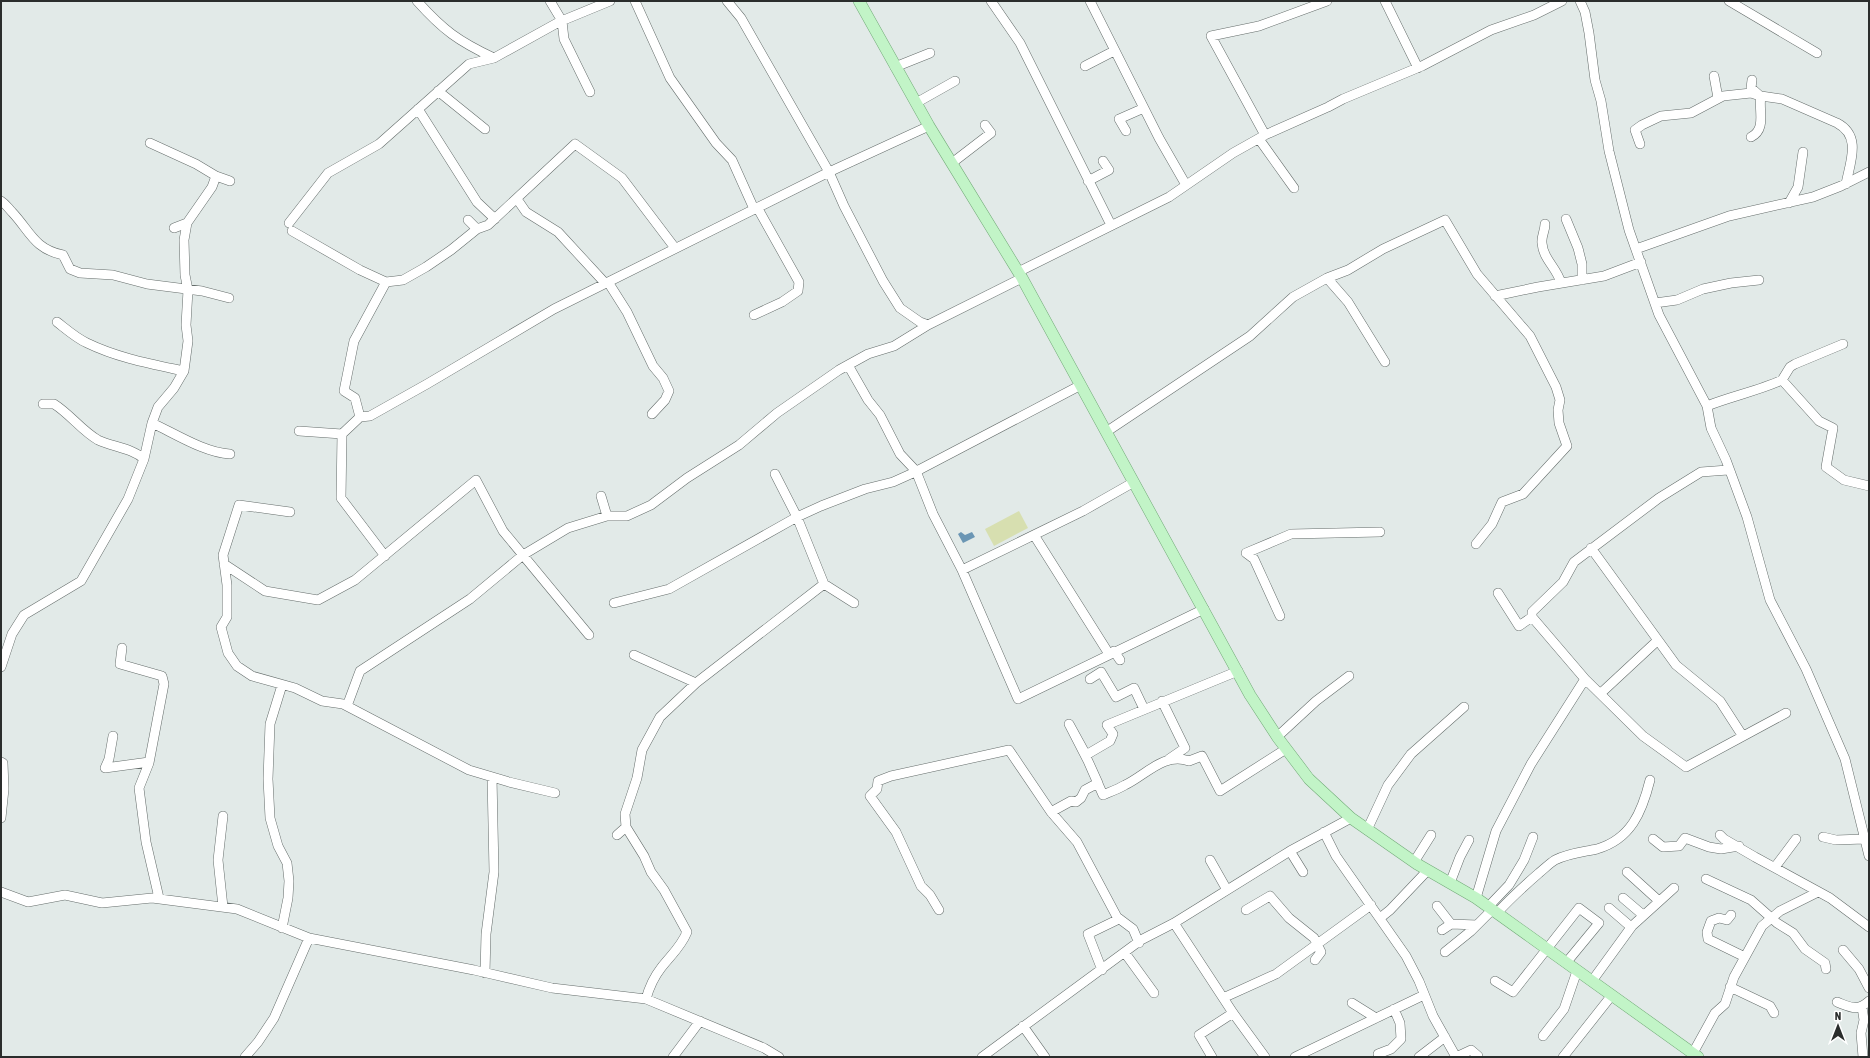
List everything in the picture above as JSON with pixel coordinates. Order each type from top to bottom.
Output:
[{"type":"main road","points":[[859,1],[929,126],[1020,275],[1250,695],[1277,737],[1309,779],[1351,818],[1367,830],[1414,862],[1476,898],[1696,1055]]},
{"type":"street","points":[[417,1],[439,25],[464,44],[494,58]]},
{"type":"street","points":[[550,1],[562,21],[564,39],[590,92]]},
{"type":"street","points":[[610,1],[562,21],[494,58],[469,64],[379,144],[328,173],[291,227],[360,270],[386,282],[403,280],[451,250],[477,229],[488,225],[575,144],[622,178],[675,248]]},
{"type":"street","points":[[635,1],[670,78],[716,143],[732,160],[756,208],[799,282],[798,291],[782,302],[754,315]]},
{"type":"street","points":[[726,1],[741,18],[829,172],[844,206],[883,281],[900,308],[920,322],[928,325]]},
{"type":"street","points":[[991,1],[1020,43],[1111,225]]},
{"type":"street","points":[[1090,1],[1114,51],[1186,185]]},
{"type":"street","points":[[1294,188],[1262,137],[1211,36],[1259,26],[1327,1]]},
{"type":"street","points":[[1384,1],[1418,68]]},
{"type":"street","points":[[347,706],[360,672],[470,599],[523,555],[568,528],[607,516],[627,516],[651,505],[687,478],[739,445],[805,392],[848,365],[868,354],[894,346],[928,325],[1111,225],[1169,197],[1233,153],[1262,137],[1343,99],[1418,68],[1491,30],[1534,15],[1562,1]]},
{"type":"street","points":[[1580,1],[1588,26],[1594,80],[1601,101],[1609,151],[1629,230],[1659,315],[1707,406],[1711,428],[1726,460],[1728,470],[1747,517],[1770,600],[1806,668],[1845,759],[1869,856]]},
{"type":"street","points":[[1729,1],[1817,53]]},
{"type":"street","points":[[1085,66],[1114,51]]},
{"type":"street","points":[[895,66],[930,53]]},
{"type":"street","points":[[1714,76],[1718,98]]},
{"type":"street","points":[[1751,137],[1758,131],[1762,117],[1759,104],[1759,95],[1752,88],[1752,80]]},
{"type":"street","points":[[916,103],[955,81]]},
{"type":"street","points":[[438,90],[485,129]]},
{"type":"street","points":[[1640,144],[1635,130],[1661,116],[1691,113],[1718,98],[1751,93],[1782,99],[1845,128],[1852,142],[1846,184]]},
{"type":"street","points":[[1126,131],[1119,118],[1144,108]]},
{"type":"street","points":[[418,109],[477,202],[495,219]]},
{"type":"street","points":[[952,163],[991,133],[985,125]]},
{"type":"street","points":[[385,556],[341,498],[342,434],[360,417],[370,416],[554,309],[829,172],[929,126]]},
{"type":"street","points":[[150,143],[196,164],[216,176],[230,181]]},
{"type":"street","points":[[1789,203],[1798,187],[1804,152]]},
{"type":"street","points":[[1088,181],[1109,170],[1104,161]]},
{"type":"street","points":[[1850,161],[1853,168],[1865,174]]},
{"type":"street","points":[[1636,249],[1729,216],[1813,197],[1846,184],[1865,174]]},
{"type":"street","points":[[1,667],[12,634],[24,615],[81,580],[128,499],[144,459],[152,423],[158,407],[174,388],[184,371],[188,341],[186,325],[188,290],[185,275],[184,240],[187,223],[212,187],[216,176]]},
{"type":"street","points":[[517,199],[526,212],[558,232],[607,282],[627,312],[653,366],[663,378],[669,391],[665,400],[652,414]]},
{"type":"street","points":[[1,201],[19,219],[34,240],[53,253],[63,255],[70,269],[80,273],[113,275],[147,284],[229,298]]},
{"type":"street","points":[[1566,219],[1578,248],[1582,264],[1582,280]]},
{"type":"street","points":[[468,220],[477,229]]},
{"type":"street","points":[[1106,432],[1250,336],[1293,297],[1327,278],[1348,270],[1383,249],[1445,220],[1477,274],[1530,336],[1552,378],[1560,400],[1558,410],[1559,423],[1567,446],[1523,494],[1502,502],[1492,524],[1476,544]]},
{"type":"street","points":[[174,228],[187,223]]},
{"type":"street","points":[[1545,224],[1541,241],[1544,252],[1558,273],[1561,283]]},
{"type":"street","points":[[1495,296],[1604,276],[1640,262]]},
{"type":"street","points":[[1327,278],[1348,302],[1385,362]]},
{"type":"street","points":[[1655,303],[1677,300],[1703,289],[1731,283],[1759,280]]},
{"type":"street","points":[[360,417],[355,398],[344,391],[348,369],[354,341],[386,282]]},
{"type":"street","points":[[57,322],[86,342],[104,350],[142,364],[184,371]]},
{"type":"street","points":[[1707,406],[1720,400],[1767,387],[1782,380],[1790,367],[1795,364],[1843,344]]},
{"type":"street","points":[[848,365],[868,400],[880,414],[900,454],[916,471],[933,514],[962,570],[1018,699],[1112,652],[1204,609]]},
{"type":"street","points":[[1782,380],[1819,421],[1833,428],[1826,467],[1844,480],[1869,486]]},
{"type":"street","points":[[614,603],[669,589],[797,517],[864,489],[893,482],[1081,385]]},
{"type":"street","points":[[43,404],[54,404],[97,439],[123,450],[137,453],[144,459]]},
{"type":"street","points":[[152,423],[200,447],[222,454],[230,454]]},
{"type":"street","points":[[299,431],[342,434]]},
{"type":"street","points":[[1728,470],[1701,472],[1659,498],[1591,548],[1574,562],[1563,582],[1532,612],[1532,617],[1585,679],[1643,736],[1686,767],[1742,735],[1786,713]]},
{"type":"street","points":[[774,474],[797,517],[824,584],[854,603]]},
{"type":"street","points":[[224,564],[265,591],[318,600],[355,580],[476,480],[503,530],[590,635]]},
{"type":"street","points":[[962,570],[1034,535],[1134,482]]},
{"type":"street","points":[[601,496],[607,516]]},
{"type":"street","points":[[290,512],[239,505],[223,555],[227,585],[227,617],[220,627],[228,653],[237,666],[252,676],[282,685],[322,701],[347,706],[469,770],[555,793]]},
{"type":"street","points":[[1280,616],[1254,559],[1246,553],[1291,534],[1380,532]]},
{"type":"street","points":[[1034,535],[1112,652],[1120,660]]},
{"type":"street","points":[[1591,548],[1657,641],[1676,665],[1720,701],[1742,735]]},
{"type":"street","points":[[646,999],[650,985],[661,968],[682,943],[687,932],[664,890],[651,872],[644,856],[626,827],[626,814],[637,778],[642,750],[660,717],[696,682],[824,584]]},
{"type":"street","points":[[1498,593],[1519,626],[1532,617]]},
{"type":"street","points":[[1601,694],[1657,641]]},
{"type":"street","points":[[122,648],[120,664],[162,676],[164,684],[149,762],[139,788],[146,842],[158,898]]},
{"type":"street","points":[[634,655],[696,682]]},
{"type":"street","points":[[1090,680],[1101,672],[1116,696],[1134,688],[1144,709]]},
{"type":"street","points":[[1051,812],[1071,802],[1076,802],[1081,798],[1085,790],[1098,783],[1069,724],[1086,754],[1110,741],[1113,734],[1107,725],[1238,672]]},
{"type":"street","points":[[1277,737],[1316,701],[1349,676]]},
{"type":"street","points":[[1476,898],[1496,831],[1531,764],[1585,679]]},
{"type":"street","points":[[282,685],[270,724],[268,779],[270,818],[278,846],[287,863],[289,882],[288,898],[282,928]]},
{"type":"street","points":[[1088,761],[1102,795],[1126,785],[1184,748],[1162,702]]},
{"type":"street","points":[[1367,830],[1388,785],[1411,754],[1464,707]]},
{"type":"street","points":[[113,736],[109,759],[105,768],[149,762]]},
{"type":"street","points":[[1167,760],[1181,758],[1189,761],[1202,756],[1220,790],[1286,749]]},
{"type":"street","points":[[939,910],[930,895],[921,886],[896,832],[870,796],[877,789],[878,781],[891,776],[1009,750],[1051,812],[1077,842],[1119,919],[1134,929],[1139,943]]},
{"type":"street","points":[[1,762],[4,789],[1,818]]},
{"type":"street","points":[[485,972],[486,934],[494,872],[492,777]]},
{"type":"street","points":[[1492,910],[1512,897],[1554,860],[1573,853],[1597,849],[1622,837],[1636,818],[1644,802],[1650,780]]},
{"type":"street","points":[[223,816],[218,860],[223,907]]},
{"type":"street","points":[[982,1057],[1125,954],[1141,940],[1174,924],[1290,851],[1351,818]]},
{"type":"street","points":[[617,834],[626,827]]},
{"type":"street","points":[[1324,832],[1336,856],[1406,956],[1456,1057],[1471,1050],[1478,1056]]},
{"type":"street","points":[[1414,862],[1431,835]]},
{"type":"street","points":[[1720,835],[1724,839],[1739,846],[1755,857],[1818,892],[1869,927]]},
{"type":"street","points":[[1444,952],[1477,925],[1492,910],[1524,860],[1533,837]]},
{"type":"street","points":[[1823,837],[1836,840],[1864,839]]},
{"type":"street","points":[[1653,839],[1663,847],[1679,846],[1685,838],[1709,847],[1721,848],[1739,846]]},
{"type":"street","points":[[1775,867],[1796,839]]},
{"type":"street","points":[[1450,883],[1460,857],[1470,840]]},
{"type":"street","points":[[1290,851],[1304,872]]},
{"type":"street","points":[[1210,860],[1227,890]]},
{"type":"street","points":[[1380,918],[1390,910],[1428,870]]},
{"type":"street","points":[[1628,872],[1659,901]]},
{"type":"street","points":[[1706,879],[1751,900],[1793,933],[1805,949],[1824,963],[1826,970]]},
{"type":"street","points":[[1592,981],[1631,927],[1674,888]]},
{"type":"street","points":[[1,892],[28,902],[65,895],[102,903],[158,898],[237,909],[309,938],[485,972],[552,988],[646,999],[764,1048],[779,1057]]},
{"type":"street","points":[[1696,1055],[1715,1013],[1725,1004],[1730,987],[1762,926],[1799,900],[1818,892]]},
{"type":"street","points":[[1246,910],[1270,896],[1289,918],[1298,926],[1305,929],[1318,944],[1321,952],[1315,960]]},
{"type":"street","points":[[1623,898],[1643,915]]},
{"type":"street","points":[[1223,998],[1276,974],[1371,905]]},
{"type":"street","points":[[1438,906],[1451,924]]},
{"type":"street","points":[[1495,981],[1513,992],[1579,908],[1599,923],[1566,963]]},
{"type":"street","points":[[1609,908],[1631,927]]},
{"type":"street","points":[[1731,915],[1727,920],[1719,918],[1711,921],[1707,932],[1708,939],[1745,957]]},
{"type":"street","points":[[1102,970],[1088,934],[1119,919]]},
{"type":"street","points":[[1174,924],[1233,1013],[1265,1057]]},
{"type":"street","points":[[1442,930],[1451,924],[1477,925]]},
{"type":"street","points":[[245,1057],[258,1042],[274,1018],[309,938]]},
{"type":"street","points":[[1843,950],[1859,970],[1869,988]]},
{"type":"street","points":[[1125,954],[1154,993]]},
{"type":"street","points":[[1543,1036],[1564,1009],[1577,971]]},
{"type":"street","points":[[1730,987],[1770,1006],[1774,1013]]},
{"type":"street","points":[[1295,1057],[1305,1055],[1424,994]]},
{"type":"street","points":[[1564,1057],[1612,995]]},
{"type":"street","points":[[1837,1002],[1853,1008],[1866,1004],[1861,1033],[1864,1057]]},
{"type":"street","points":[[1352,1003],[1376,1018]]},
{"type":"street","points":[[1378,1054],[1391,1049],[1401,1039],[1400,1023],[1394,1009]]},
{"type":"street","points":[[1212,1057],[1199,1035],[1233,1013]]},
{"type":"street","points":[[673,1057],[700,1021]]},
{"type":"street","points":[[1023,1026],[1045,1057]]},
{"type":"street","points":[[1419,1057],[1445,1037]]},
{"type":"green space","points":[[1019,511],[1028,528],[994,546],[985,529]]},
{"type":"water","points":[[961,532],[965,535],[972,532],[975,537],[963,543],[958,534]]}]
